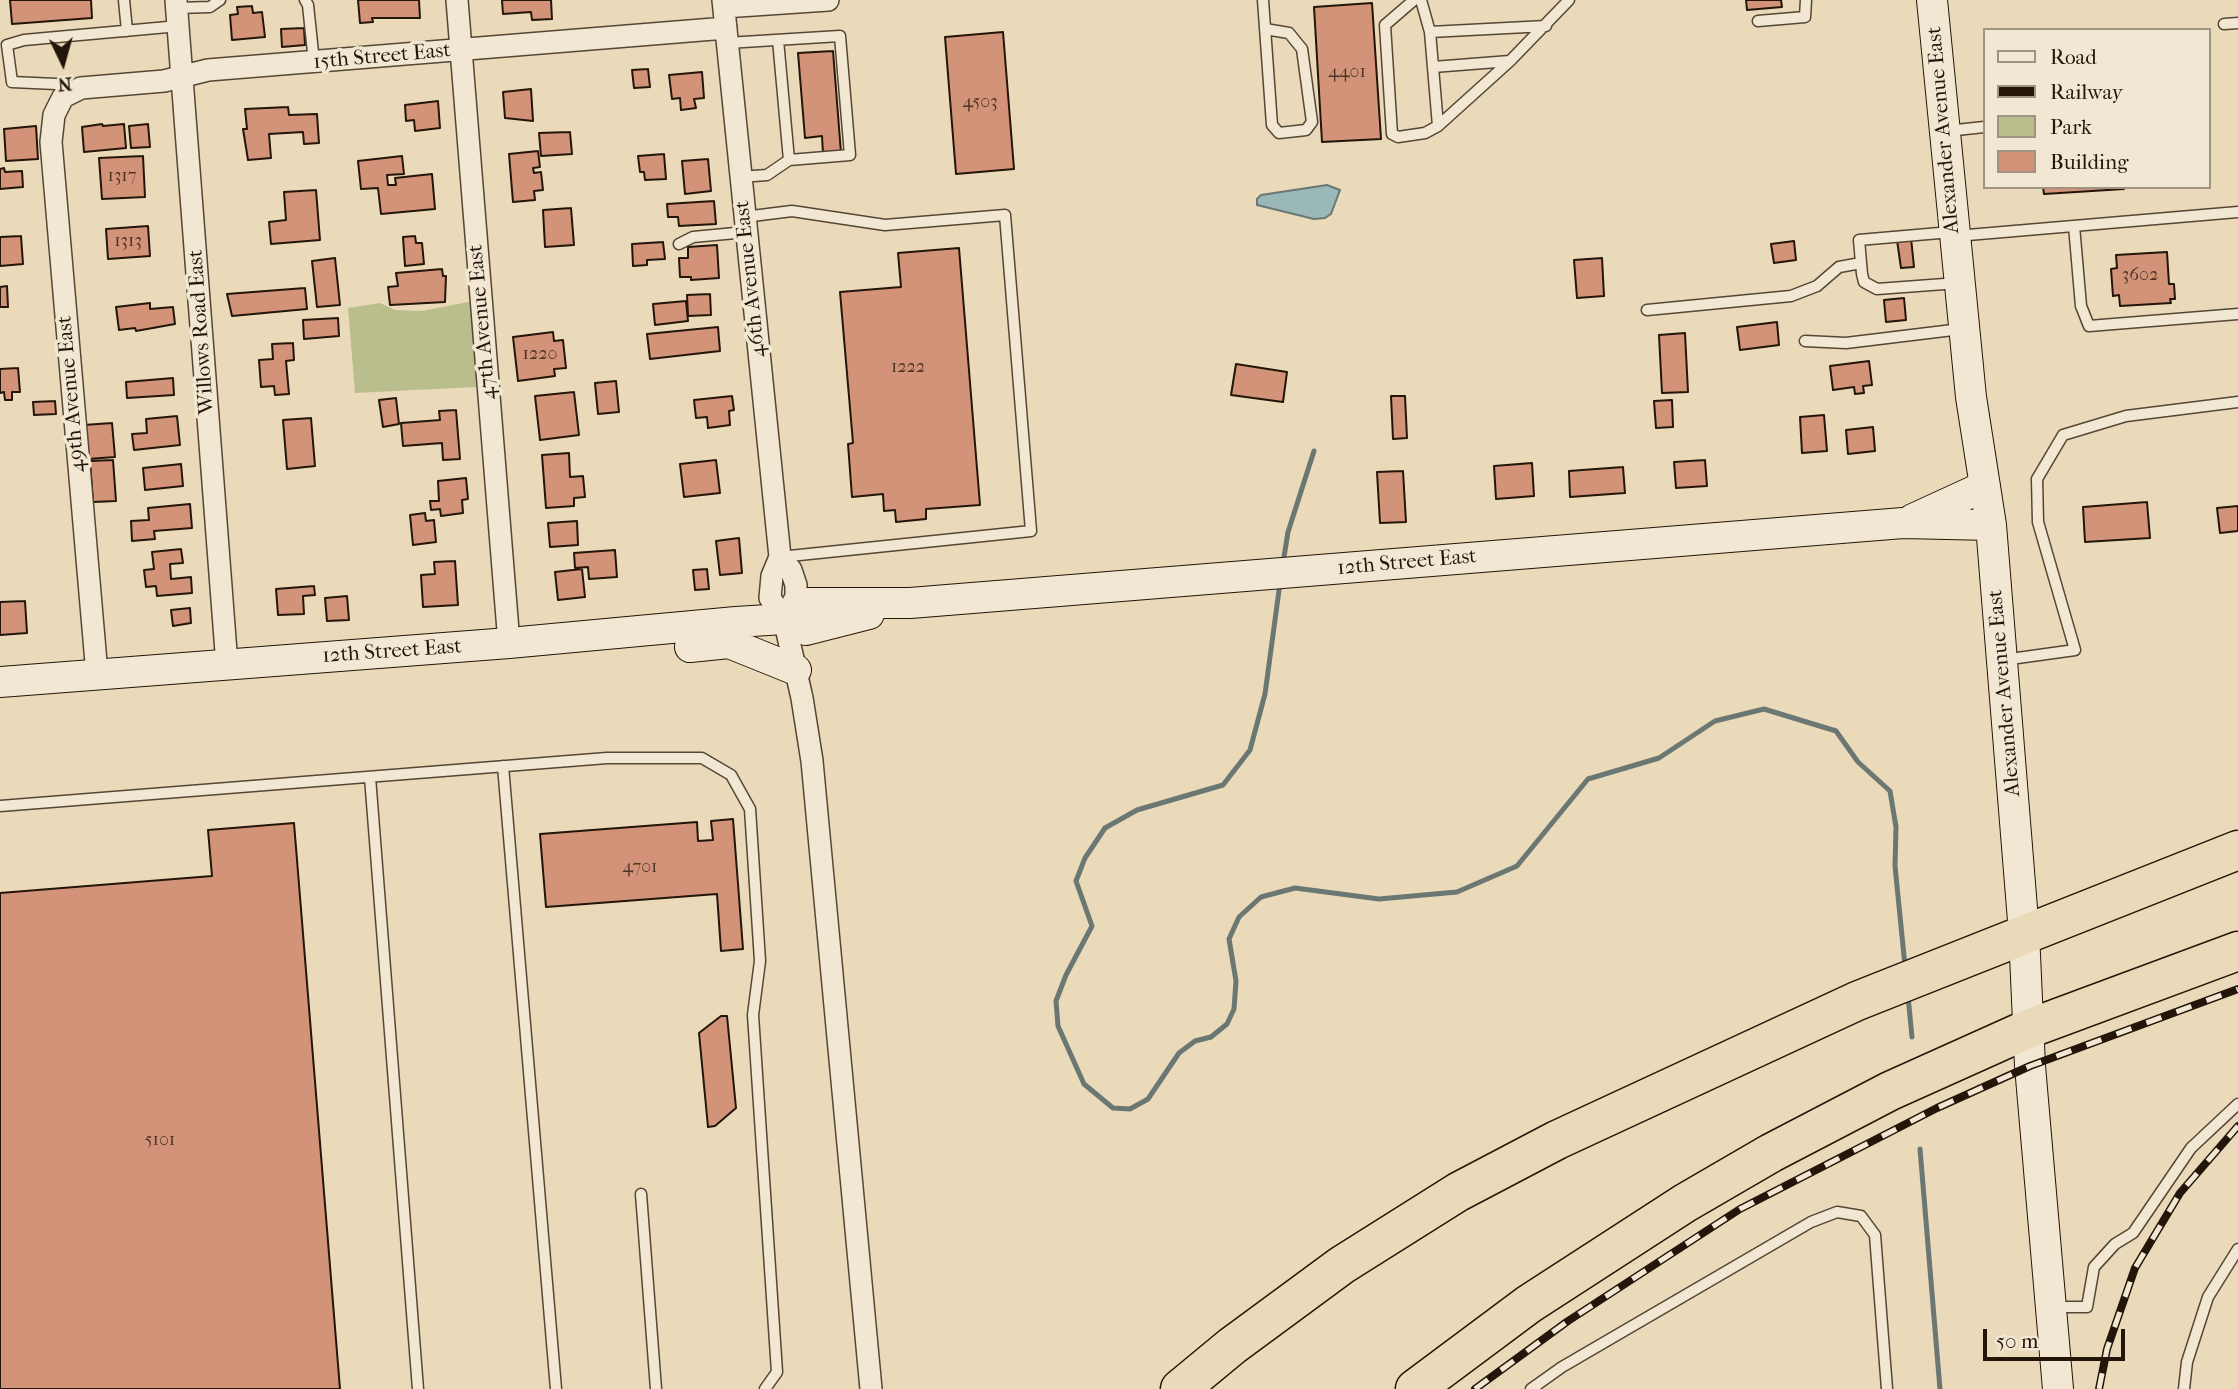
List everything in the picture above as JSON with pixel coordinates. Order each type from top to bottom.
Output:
[{"type":"highway","points":[[1180,1389],[1309,1289],[1458,1192],[1596,1121],[1955,960],[2238,849]]},
{"type":"highway","points":[[1415,1389],[1529,1304],[1685,1203],[1771,1153],[1890,1091],[2028,1029],[2162,976],[2238,951]]},
{"type":"street","name":"47th Avenue East","points":[[457,0],[509,643]]},
{"type":"street","name":"15th Street East","points":[[74,90],[158,82],[208,71],[461,50],[725,20],[828,0]]},
{"type":"street","name":"Alexander Avenue East","points":[[1932,0],[1958,283],[1991,525],[2058,1389]]},
{"type":"street","name":"Willows Road East","points":[[177,11],[227,665]]},
{"type":"street","name":"46th Avenue East","points":[[725,20],[780,557],[772,576],[770,598],[784,619],[812,761],[871,1389]]},
{"type":"street","name":"49th Avenue East","points":[[74,90],[60,100],[54,115],[51,137],[97,674]]},
{"type":"street","name":"12th Street East","points":[[1903,523],[1985,486]]},
{"type":"street","name":"12th Street East","points":[[0,682],[784,619],[806,603],[910,603],[1903,523],[1991,525]]},
{"type":"street","points":[[509,643],[609,654],[729,643],[796,670]]},
{"type":"lane","points":[[124,0],[127,31]]},
{"type":"lane","points":[[74,90],[57,84],[12,82],[7,45],[24,40],[127,31],[177,11],[210,7],[220,0]]},
{"type":"lane","points":[[305,0],[308,5],[314,62]]},
{"type":"lane","points":[[1263,0],[1265,29],[1272,125],[1279,133],[1306,130],[1312,122],[1302,49],[1289,33],[1265,29]]},
{"type":"lane","points":[[1438,126],[1430,32],[1423,1],[1385,25],[1392,134],[1411,136],[1438,126],[1510,61],[1569,0]]},
{"type":"lane","points":[[1758,21],[1805,17],[1806,0]]},
{"type":"lane","points":[[725,20],[778,40],[840,36],[850,155],[789,160],[767,175],[740,177]]},
{"type":"lane","points":[[2224,24],[2238,23]]},
{"type":"lane","points":[[1430,32],[1546,26]]},
{"type":"lane","points":[[778,40],[789,160]]},
{"type":"lane","points":[[1433,67],[1510,61]]},
{"type":"lane","points":[[1945,131],[1982,127]]},
{"type":"lane","points":[[679,244],[693,237],[792,211],[885,225],[1005,215],[1031,531],[780,557]]},
{"type":"lane","points":[[1958,283],[1893,291],[1877,289],[1864,282],[1859,240],[2238,212]]},
{"type":"lane","points":[[2074,226],[2081,306],[2089,326],[2238,314]]},
{"type":"lane","points":[[1647,310],[1791,296],[1817,286],[1839,267],[1861,263]]},
{"type":"lane","points":[[1805,341],[1846,343],[1964,329]]},
{"type":"lane","points":[[2003,660],[2075,650],[2038,522],[2037,479],[2063,435],[2126,416],[2238,402]]},
{"type":"lane","points":[[0,806],[607,758],[702,758],[731,775],[750,809],[760,961],[753,1015],[777,1371],[765,1389]]},
{"type":"lane","points":[[503,766],[556,1389]]},
{"type":"lane","points":[[369,777],[418,1389]]},
{"type":"lane","points":[[2051,1307],[2087,1307],[2094,1267],[2115,1244],[2133,1233],[2191,1148],[2238,1104]]},
{"type":"lane","points":[[641,1194],[656,1389]]},
{"type":"lane","points":[[1531,1389],[1562,1367],[1811,1222],[1838,1212],[1861,1216],[1875,1235],[1887,1389]]},
{"type":"lane","points":[[2184,1389],[2187,1362],[2208,1297],[2238,1249]]},
{"type":"green space","points":[[473,301],[476,387],[355,393],[348,308],[380,303],[395,310],[422,311]]},
{"type":"water","points":[[1327,185],[1340,190],[1331,214],[1325,218],[1314,219],[1257,205],[1257,199],[1261,195]]},
{"type":"building","points":[[10,0],[91,0],[92,18],[12,24]]},
{"type":"building","points":[[358,0],[419,0],[420,18],[372,18],[373,22],[360,23]]},
{"type":"building","points":[[502,0],[551,0],[552,19],[532,20],[531,12],[503,14]]},
{"type":"building","points":[[1746,0],[1781,0],[1782,7],[1747,10]]},
{"type":"building","points":[[1372,3],[1381,139],[1322,142],[1314,7]]},
{"type":"building","points":[[252,6],[253,13],[262,12],[265,37],[232,40],[230,15],[238,14],[237,7]]},
{"type":"building","points":[[304,28],[305,45],[282,47],[281,29]]},
{"type":"building","points":[[1003,32],[1014,169],[956,174],[945,37]]},
{"type":"building","points":[[833,51],[841,153],[823,154],[822,136],[805,138],[798,53]]},
{"type":"building","points":[[648,69],[650,87],[634,88],[632,70]]},
{"type":"building","points":[[702,72],[704,98],[694,99],[696,108],[681,110],[680,98],[672,99],[669,75]]},
{"type":"building","points":[[531,89],[533,121],[505,118],[503,92]]},
{"type":"building","points":[[438,101],[440,128],[415,131],[414,120],[406,121],[405,105]]},
{"type":"building","points":[[288,107],[289,115],[317,114],[319,143],[304,144],[303,132],[269,134],[271,158],[248,160],[243,129],[247,129],[245,109]]},
{"type":"building","points":[[124,124],[126,148],[84,152],[82,127]]},
{"type":"building","points":[[148,124],[150,147],[131,148],[129,126]]},
{"type":"building","points":[[36,126],[38,159],[6,161],[4,129]]},
{"type":"building","points":[[570,132],[572,154],[541,156],[539,133]]},
{"type":"building","points":[[538,151],[540,167],[533,168],[534,173],[541,172],[543,190],[534,191],[535,200],[513,202],[509,154]]},
{"type":"building","points":[[664,154],[666,179],[645,180],[644,172],[640,172],[638,156]]},
{"type":"building","points":[[143,156],[145,197],[102,199],[99,158]]},
{"type":"building","points":[[402,156],[404,174],[387,175],[388,185],[396,185],[395,178],[432,174],[435,209],[381,214],[378,188],[361,189],[358,161]]},
{"type":"building","points":[[708,159],[711,191],[685,194],[682,161]]},
{"type":"building","points":[[4,168],[5,172],[22,171],[23,187],[0,189],[0,169]]},
{"type":"building","points":[[2043,189],[2124,189],[2044,194]]},
{"type":"building","points":[[316,190],[320,240],[271,244],[269,222],[286,220],[284,192]]},
{"type":"building","points":[[714,201],[716,224],[679,226],[678,217],[668,217],[667,204]]},
{"type":"building","points":[[571,208],[574,245],[545,247],[543,210]]},
{"type":"building","points":[[148,226],[150,256],[108,259],[106,229]]},
{"type":"building","points":[[21,236],[23,264],[0,266],[0,237]]},
{"type":"building","points":[[415,236],[416,243],[422,243],[424,264],[405,266],[403,237]]},
{"type":"building","points":[[1911,238],[1914,267],[1901,268],[1897,240]]},
{"type":"building","points":[[1794,241],[1796,260],[1774,263],[1771,244]]},
{"type":"building","points":[[663,242],[665,259],[647,260],[647,265],[633,266],[632,244]]},
{"type":"building","points":[[717,245],[719,278],[691,280],[691,277],[680,277],[679,258],[688,258],[688,247]]},
{"type":"building","points":[[959,248],[980,505],[926,509],[926,519],[896,522],[895,510],[884,511],[883,494],[852,497],[848,444],[853,443],[840,292],[901,287],[898,253]]},
{"type":"building","points":[[2167,252],[2169,284],[2174,284],[2175,299],[2170,299],[2171,303],[2120,306],[2119,295],[2113,296],[2111,269],[2117,268],[2116,255]]},
{"type":"building","points":[[335,258],[340,305],[317,307],[312,261]]},
{"type":"building","points":[[1602,258],[1604,296],[1577,298],[1574,260]]},
{"type":"building","points":[[442,269],[443,276],[446,276],[445,302],[390,305],[388,287],[398,286],[396,273]]},
{"type":"building","points":[[7,286],[8,307],[0,307],[0,287]]},
{"type":"building","points":[[305,288],[307,309],[232,316],[227,294]]},
{"type":"building","points":[[710,294],[711,315],[688,316],[687,295]]},
{"type":"building","points":[[1904,298],[1906,320],[1886,322],[1884,300]]},
{"type":"building","points":[[686,301],[688,321],[655,325],[653,304]]},
{"type":"building","points":[[150,303],[150,309],[173,307],[175,324],[136,331],[135,328],[119,330],[116,307]]},
{"type":"building","points":[[338,318],[339,336],[304,339],[303,320]]},
{"type":"building","points":[[1777,322],[1779,345],[1740,350],[1737,327]]},
{"type":"building","points":[[718,327],[720,351],[650,359],[647,334]]},
{"type":"building","points":[[553,332],[554,341],[563,340],[566,368],[554,369],[555,376],[518,381],[513,337]]},
{"type":"building","points":[[1685,333],[1688,392],[1662,393],[1659,335]]},
{"type":"building","points":[[293,343],[294,360],[286,361],[289,394],[275,395],[274,386],[261,387],[259,360],[273,359],[272,344]]},
{"type":"building","points":[[1869,361],[1872,385],[1863,386],[1864,393],[1855,394],[1854,387],[1833,390],[1830,366]]},
{"type":"building","points":[[1236,364],[1287,372],[1283,402],[1231,395]]},
{"type":"building","points":[[18,368],[20,392],[12,392],[12,400],[5,400],[4,392],[0,393],[0,369]]},
{"type":"building","points":[[173,378],[174,395],[127,398],[126,382]]},
{"type":"building","points":[[616,381],[619,412],[598,414],[595,383]]},
{"type":"building","points":[[574,392],[579,435],[540,440],[535,396]]},
{"type":"building","points":[[732,396],[734,410],[729,411],[730,425],[708,428],[707,417],[696,418],[694,400]]},
{"type":"building","points":[[1391,396],[1405,396],[1407,438],[1393,439]]},
{"type":"building","points":[[396,398],[399,424],[383,427],[379,400]]},
{"type":"building","points":[[1672,400],[1673,427],[1656,428],[1654,401]]},
{"type":"building","points":[[55,401],[56,414],[34,415],[33,402]]},
{"type":"building","points":[[456,410],[460,459],[443,460],[442,443],[403,446],[401,423],[440,420],[439,411]]},
{"type":"building","points":[[1824,415],[1827,451],[1802,453],[1800,417]]},
{"type":"building","points":[[177,416],[180,445],[134,450],[132,434],[147,433],[146,419]]},
{"type":"building","points":[[311,418],[315,466],[287,469],[283,420]]},
{"type":"building","points":[[112,423],[115,457],[88,459],[84,425]]},
{"type":"building","points":[[1873,427],[1875,451],[1848,454],[1846,430]]},
{"type":"building","points":[[569,453],[570,477],[583,476],[585,497],[574,498],[574,506],[546,508],[542,455]]},
{"type":"building","points":[[113,460],[116,501],[93,502],[90,461]]},
{"type":"building","points":[[716,460],[720,493],[684,497],[680,464]]},
{"type":"building","points":[[1705,460],[1707,486],[1676,488],[1674,462]]},
{"type":"building","points":[[1532,463],[1534,496],[1496,499],[1494,466]]},
{"type":"building","points":[[181,464],[183,486],[145,490],[143,468]]},
{"type":"building","points":[[1623,467],[1625,493],[1570,497],[1569,471]]},
{"type":"building","points":[[1403,471],[1406,522],[1380,523],[1377,472]]},
{"type":"building","points":[[466,478],[468,499],[462,500],[463,513],[441,516],[440,509],[431,510],[430,501],[439,501],[438,481]]},
{"type":"building","points":[[2147,502],[2150,538],[2085,542],[2083,507]]},
{"type":"building","points":[[190,504],[192,528],[154,531],[155,539],[132,541],[131,521],[149,520],[148,508]]},
{"type":"building","points":[[2238,506],[2238,531],[2220,533],[2217,508]]},
{"type":"building","points":[[425,513],[426,521],[434,520],[436,542],[413,545],[410,515]]},
{"type":"building","points":[[577,521],[578,545],[550,547],[548,523]]},
{"type":"building","points":[[739,538],[742,573],[720,575],[716,541]]},
{"type":"building","points":[[181,549],[183,563],[170,564],[171,579],[191,577],[192,593],[157,596],[156,586],[146,587],[144,570],[154,569],[152,552]]},
{"type":"building","points":[[615,550],[617,577],[589,579],[588,567],[575,568],[574,553]]},
{"type":"building","points":[[455,561],[458,605],[423,607],[421,575],[435,574],[434,562]]},
{"type":"building","points":[[582,569],[585,597],[558,600],[555,572]]},
{"type":"building","points":[[707,569],[709,589],[695,590],[693,570]]},
{"type":"building","points":[[314,586],[315,595],[303,596],[304,614],[278,615],[276,589]]},
{"type":"building","points":[[347,596],[349,620],[327,621],[325,598]]},
{"type":"building","points":[[25,601],[27,633],[0,635],[0,602]]},
{"type":"building","points":[[190,608],[191,623],[173,626],[171,610]]},
{"type":"building","points":[[733,819],[743,949],[721,951],[717,894],[546,907],[540,834],[697,822],[698,841],[713,840],[711,821]]},
{"type":"building","points":[[294,823],[340,1389],[0,1389],[0,893],[212,876],[208,830]]},
{"type":"building","points":[[721,1016],[727,1016],[736,1108],[715,1126],[708,1127],[699,1033]]},
{"type":"waterway","points":[[1283,563],[1288,532],[1314,451]]},
{"type":"waterway","points":[[1280,583],[1265,694],[1250,750],[1223,785],[1137,810],[1105,828],[1085,858],[1076,881],[1092,926],[1066,975],[1056,1001],[1058,1026],[1084,1084],[1113,1108],[1130,1109],[1148,1099],[1179,1053],[1195,1041],[1211,1037],[1227,1024],[1234,1009],[1236,981],[1229,939],[1239,917],[1261,897],[1295,888],[1379,899],[1457,892],[1517,866],[1588,779],[1659,758],[1715,721],[1764,709],[1836,731],[1858,762],[1890,791],[1896,827],[1895,866],[1905,966]]},
{"type":"waterway","points":[[1908,996],[1912,1037]]},
{"type":"waterway","points":[[1920,1149],[1940,1389]]},
{"type":"railway","points":[[1475,1389],[1568,1321],[1740,1209],[1937,1108],[2030,1066],[2238,989]]},
{"type":"railway","points":[[2099,1389],[2107,1349],[2135,1268],[2180,1193],[2238,1126]]}]
